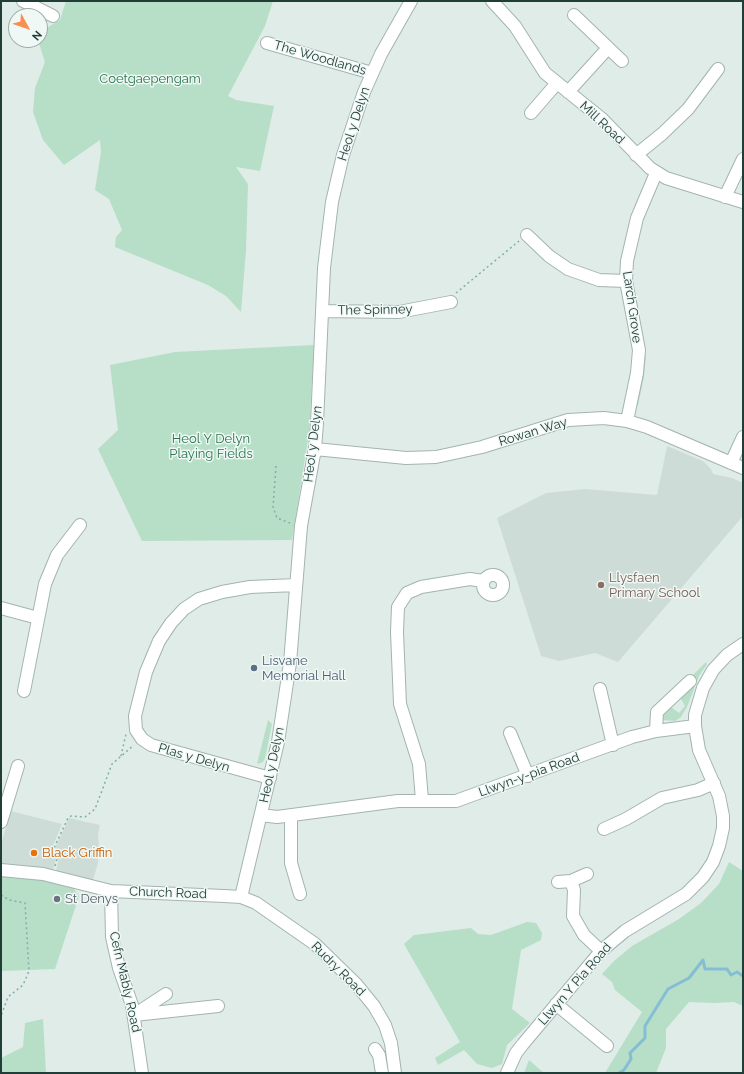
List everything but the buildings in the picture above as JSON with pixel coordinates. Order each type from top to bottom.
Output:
[{"type":"street","points":[[23,1],[54,16]]},
{"type":"street","name":"Heol y Delyn","points":[[241,897],[270,778],[287,685],[301,526],[314,449],[326,245],[334,194],[350,132],[372,73],[391,34],[411,1]]},
{"type":"street","name":"Mill Road","points":[[492,1],[520,33],[541,68],[557,84],[602,119],[636,155],[656,173],[675,181],[743,202]]},
{"type":"street","points":[[574,15],[622,60]]},
{"type":"street","name":"The Woodlands","points":[[267,43],[372,73]]},
{"type":"street","points":[[568,92],[608,48]]},
{"type":"street","points":[[636,155],[662,134],[688,109],[718,70]]},
{"type":"street","points":[[531,113],[557,84]]},
{"type":"street","points":[[726,196],[743,159]]},
{"type":"street","name":"Larch Grove","points":[[627,421],[638,373],[639,350],[626,281],[627,261],[632,232],[656,173]]},
{"type":"street","points":[[527,234],[549,256],[568,269],[598,280],[626,281]]},
{"type":"street","name":"The Spinney","points":[[323,310],[399,312],[451,302]]},
{"type":"street","name":"Rowan Way","points":[[314,449],[399,457],[436,456],[468,451],[568,420],[604,418],[627,421],[647,427],[743,468]]},
{"type":"street","points":[[731,463],[743,436]]},
{"type":"street","points":[[24,691],[45,584],[51,567],[65,543],[80,525]]},
{"type":"street","points":[[422,800],[419,764],[400,704],[397,632],[398,607],[407,593],[421,587],[470,579],[483,581]]},
{"type":"street","name":"Plas y Delyn","points":[[270,778],[156,748],[142,739],[136,730],[135,716],[146,672],[159,641],[177,616],[192,603],[209,595],[250,587],[296,585]]},
{"type":"street","points":[[1,608],[38,618]]},
{"type":"street","points":[[695,726],[697,706],[707,679],[727,655],[743,644]]},
{"type":"street","points":[[656,731],[657,712],[690,681]]},
{"type":"street","points":[[600,689],[613,745]]},
{"type":"street","name":"Llwyn-y-pia Road","points":[[261,816],[270,817],[291,815],[398,801],[422,800],[448,802],[463,799],[632,737],[656,731],[695,726]]},
{"type":"street","name":"Llwyn Y Pia Road","points":[[507,1073],[516,1053],[601,952],[625,931],[686,894],[703,877],[713,862],[723,828],[719,796],[701,755],[695,726]]},
{"type":"street","points":[[510,733],[528,776]]},
{"type":"street","points":[[1,822],[18,766]]},
{"type":"street","points":[[604,829],[626,819],[662,798],[698,790],[714,783]]},
{"type":"street","points":[[291,815],[292,863],[300,894]]},
{"type":"street","name":"Church Road","points":[[1,870],[43,874],[111,891],[241,897]]},
{"type":"street","points":[[558,882],[571,881],[587,874]]},
{"type":"street","points":[[571,881],[574,890],[573,916],[584,935],[601,952]]},
{"type":"street","name":"Cefn Mably Road","points":[[111,891],[112,937],[119,968],[134,1015],[142,1073]]},
{"type":"street","name":"Rudry Road","points":[[241,897],[256,903],[319,948],[356,984],[374,1006],[385,1025],[392,1043],[395,1073]]},
{"type":"street","points":[[134,1015],[166,994]]},
{"type":"street","points":[[556,1004],[607,1046]]},
{"type":"street","points":[[134,1015],[218,1006]]},
{"type":"street","points":[[375,1049],[379,1055],[382,1073]]},
{"type":"path","points":[[451,302],[457,290],[527,234]]},
{"type":"path","points":[[276,466],[273,507],[277,518],[301,526]]},
{"type":"path","points":[[54,871],[58,854],[54,848],[68,818],[71,816],[85,817],[95,809],[112,764],[142,739]]},
{"type":"path","points":[[1,895],[8,900],[24,903],[29,972],[23,985],[8,998],[1,1016]]},
{"type":"shaded area","name":"Llysfaen Primary School","points":[[667,446],[703,461],[711,469],[713,474],[732,478],[743,483],[743,516],[618,662],[595,653],[559,661],[541,656],[497,518],[546,493],[585,489],[657,495]]},
{"type":"shaded area","points":[[11,811],[62,824],[52,848],[57,854],[53,870],[1,864],[1,844]]},
{"type":"shaded area","points":[[69,818],[100,825],[98,834],[98,863],[93,880],[56,871],[60,851],[55,848]]},
{"type":"green space","name":"Coetgaepengam","points":[[66,1],[273,1],[265,26],[228,96],[236,100],[274,106],[260,171],[236,167],[248,184],[246,250],[241,312],[226,296],[208,285],[115,247],[116,237],[122,230],[109,199],[95,190],[101,152],[100,140],[64,165],[43,140],[33,112],[35,88],[45,62],[41,48],[48,48],[48,27],[60,20]]},
{"type":"green space","name":"Heol Y Delyn Playing Fields","points":[[314,345],[309,433],[292,540],[142,541],[98,449],[118,430],[110,365],[175,352]]},
{"type":"green space","points":[[644,355],[646,355],[644,377],[638,405],[635,407]]},
{"type":"green space","points":[[706,662],[707,664],[699,676],[687,707],[681,717],[675,721],[663,720],[661,715],[671,707],[679,713],[685,706],[680,697],[696,682],[693,679],[693,675]]},
{"type":"green space","points":[[268,720],[272,724],[265,758],[263,762],[257,764]]},
{"type":"green space","points":[[729,862],[743,871],[743,1006],[734,1002],[689,1002],[666,1029],[666,1048],[656,1073],[605,1073],[642,1012],[615,990],[612,982],[602,974],[614,961],[632,946],[679,919],[701,903],[719,884]]},
{"type":"green space","points":[[1,875],[45,879],[72,886],[79,896],[55,969],[1,971]]},
{"type":"green space","points":[[527,922],[536,923],[542,933],[541,940],[521,950],[512,1009],[530,1023],[507,1045],[502,1064],[492,1068],[477,1064],[464,1050],[438,1065],[435,1058],[460,1042],[404,944],[414,935],[471,928],[478,934],[491,935]]},
{"type":"green space","points":[[43,1019],[46,1073],[1,1073],[1,1058],[23,1047],[25,1023]]},
{"type":"green space","points":[[529,1060],[544,1073],[524,1073]]},
{"type":"waterway","points":[[619,1073],[624,1070],[631,1059],[630,1053],[645,1038],[645,1026],[668,989],[689,978],[703,960],[705,969],[727,969],[731,975],[737,972],[743,976]]},
{"type":"place","name":"Llysfaen Primary School","points":[[601,585]]},
{"type":"place","name":"Lisvane Memorial Hall","points":[[254,668]]},
{"type":"place","name":"Black Griffin","points":[[34,853]]},
{"type":"place","name":"St Denys","points":[[57,899]]}]
